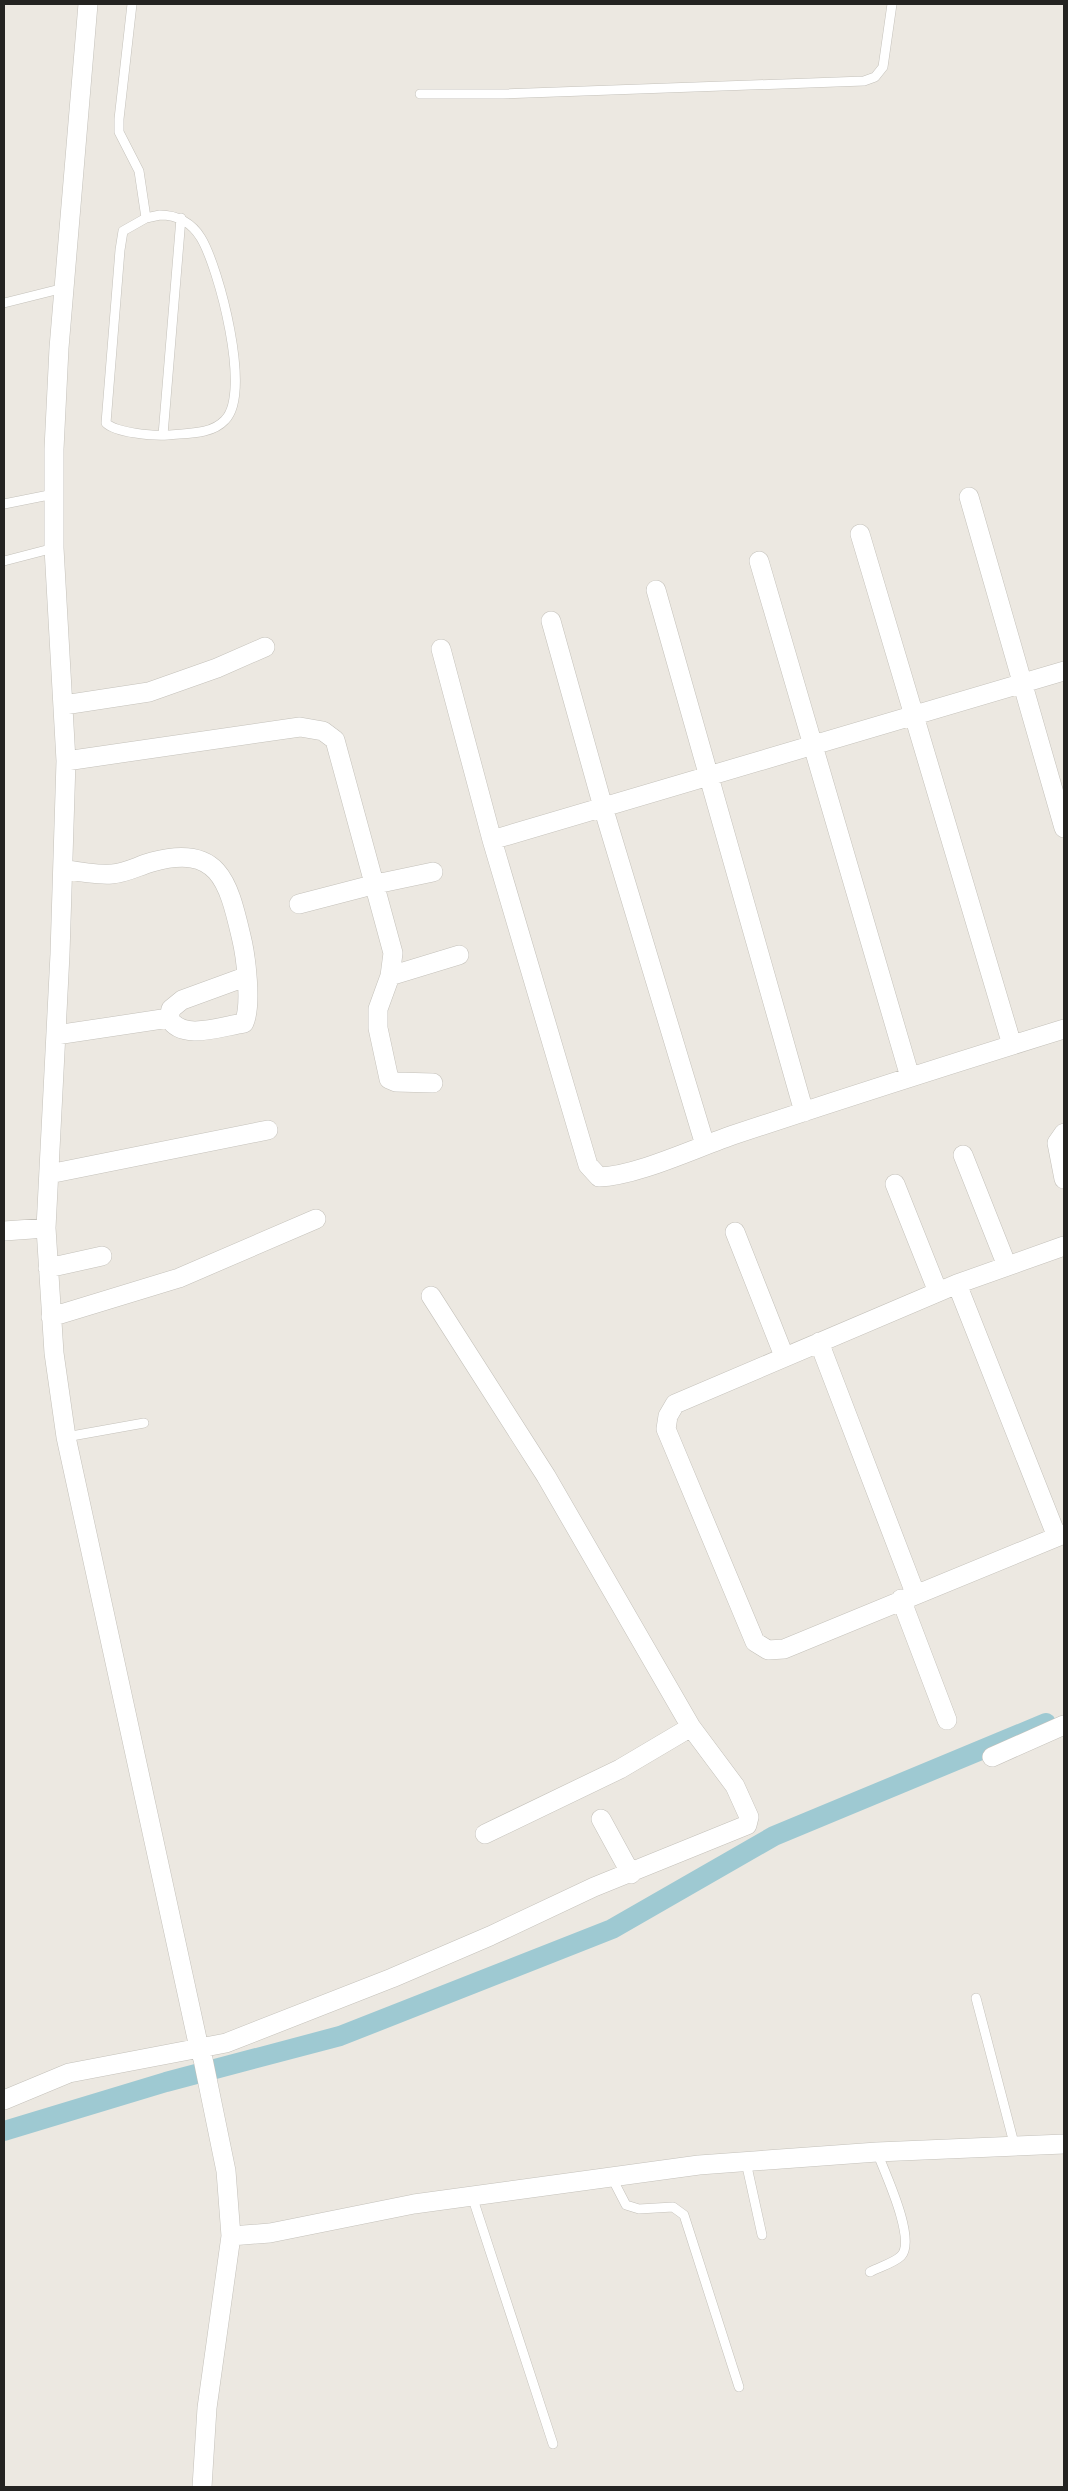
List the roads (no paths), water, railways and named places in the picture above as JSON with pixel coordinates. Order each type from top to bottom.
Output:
[{"type":"street","points":[[88,4],[59,348],[54,548],[66,761],[56,1035],[46,1228],[54,1353],[66,1437],[226,2171],[231,2236],[207,2408],[202,2487]]},
{"type":"street","points":[[969,497],[1064,828]]},
{"type":"street","points":[[860,534],[912,716],[1012,1045]]},
{"type":"street","points":[[759,561],[910,1077]]},
{"type":"street","points":[[656,590],[804,1112]]},
{"type":"street","points":[[551,621],[603,807],[705,1145]]},
{"type":"street","points":[[64,705],[149,692],[217,668],[265,647]]},
{"type":"street","points":[[441,649],[492,840],[588,1164],[599,1177],[617,1176],[910,1077],[1064,1029]]},
{"type":"street","points":[[492,840],[1064,671]]},
{"type":"street","points":[[66,761],[300,727],[323,731],[335,740],[376,884],[393,953],[390,976],[378,1009],[378,1028],[385,1072],[389,1079],[396,1082],[433,1083]]},
{"type":"street","points":[[63,870],[112,874],[175,856],[196,858],[216,870],[229,890],[243,944],[246,977],[248,1009],[244,1023],[180,1030],[173,1025],[169,1018],[171,1009],[182,1000],[246,977]]},
{"type":"street","points":[[299,904],[376,884],[434,872]]},
{"type":"street","points":[[390,976],[459,955]]},
{"type":"street","points":[[56,1035],[169,1018]]},
{"type":"street","points":[[49,1174],[268,1130]]},
{"type":"street","points":[[1064,1133],[1057,1143],[1064,1179]]},
{"type":"street","points":[[962,1155],[1007,1266]]},
{"type":"street","points":[[895,1184],[938,1292]]},
{"type":"street","points":[[52,1317],[179,1278],[316,1219]]},
{"type":"street","points":[[4,1230],[46,1228]]},
{"type":"street","points":[[735,1232],[784,1356]]},
{"type":"street","points":[[957,1284],[1060,1535],[784,1648],[768,1650],[755,1642],[666,1429],[668,1416],[675,1404],[957,1284],[1064,1246]]},
{"type":"street","points":[[48,1268],[102,1256]]},
{"type":"street","points":[[4,2100],[69,2073],[201,2053],[392,1978],[490,1936],[594,1888],[747,1825],[749,1816],[735,1786],[692,1727],[546,1476],[431,1296]]},
{"type":"street","points":[[819,1342],[908,1596],[947,1720]]},
{"type":"street","points":[[992,1757],[1064,1725]]},
{"type":"street","points":[[485,1834],[620,1769],[692,1727]]},
{"type":"street","points":[[601,1819],[631,1874]]},
{"type":"street","points":[[231,2236],[270,2233],[414,2204],[699,2165],[877,2152],[1064,2144]]},
{"type":"lane","points":[[132,4],[119,132],[139,171],[146,218]]},
{"type":"lane","points":[[420,94],[503,94],[864,81],[875,78],[883,67],[892,4]]},
{"type":"lane","points":[[166,215],[181,218],[200,237],[215,270],[234,352],[235,396],[226,420],[212,430],[163,435],[111,428],[106,423],[123,231],[146,218],[166,215]]},
{"type":"lane","points":[[163,435],[181,218]]},
{"type":"lane","points":[[4,303],[64,288]]},
{"type":"lane","points":[[4,504],[54,494]]},
{"type":"lane","points":[[4,561],[54,548]]},
{"type":"lane","points":[[66,1437],[144,1423]]},
{"type":"lane","points":[[976,1998],[1015,2147]]},
{"type":"lane","points":[[870,2272],[901,2256],[905,2250],[904,2224],[877,2152]]},
{"type":"lane","points":[[746,2162],[762,2235]]},
{"type":"lane","points":[[612,2178],[626,2205],[639,2209],[673,2207],[684,2215],[739,2387]]},
{"type":"lane","points":[[472,2196],[553,2444]]},
{"type":"waterway","points":[[4,2131],[166,2082],[340,2036],[612,1929],[774,1836],[1046,1723]]}]
